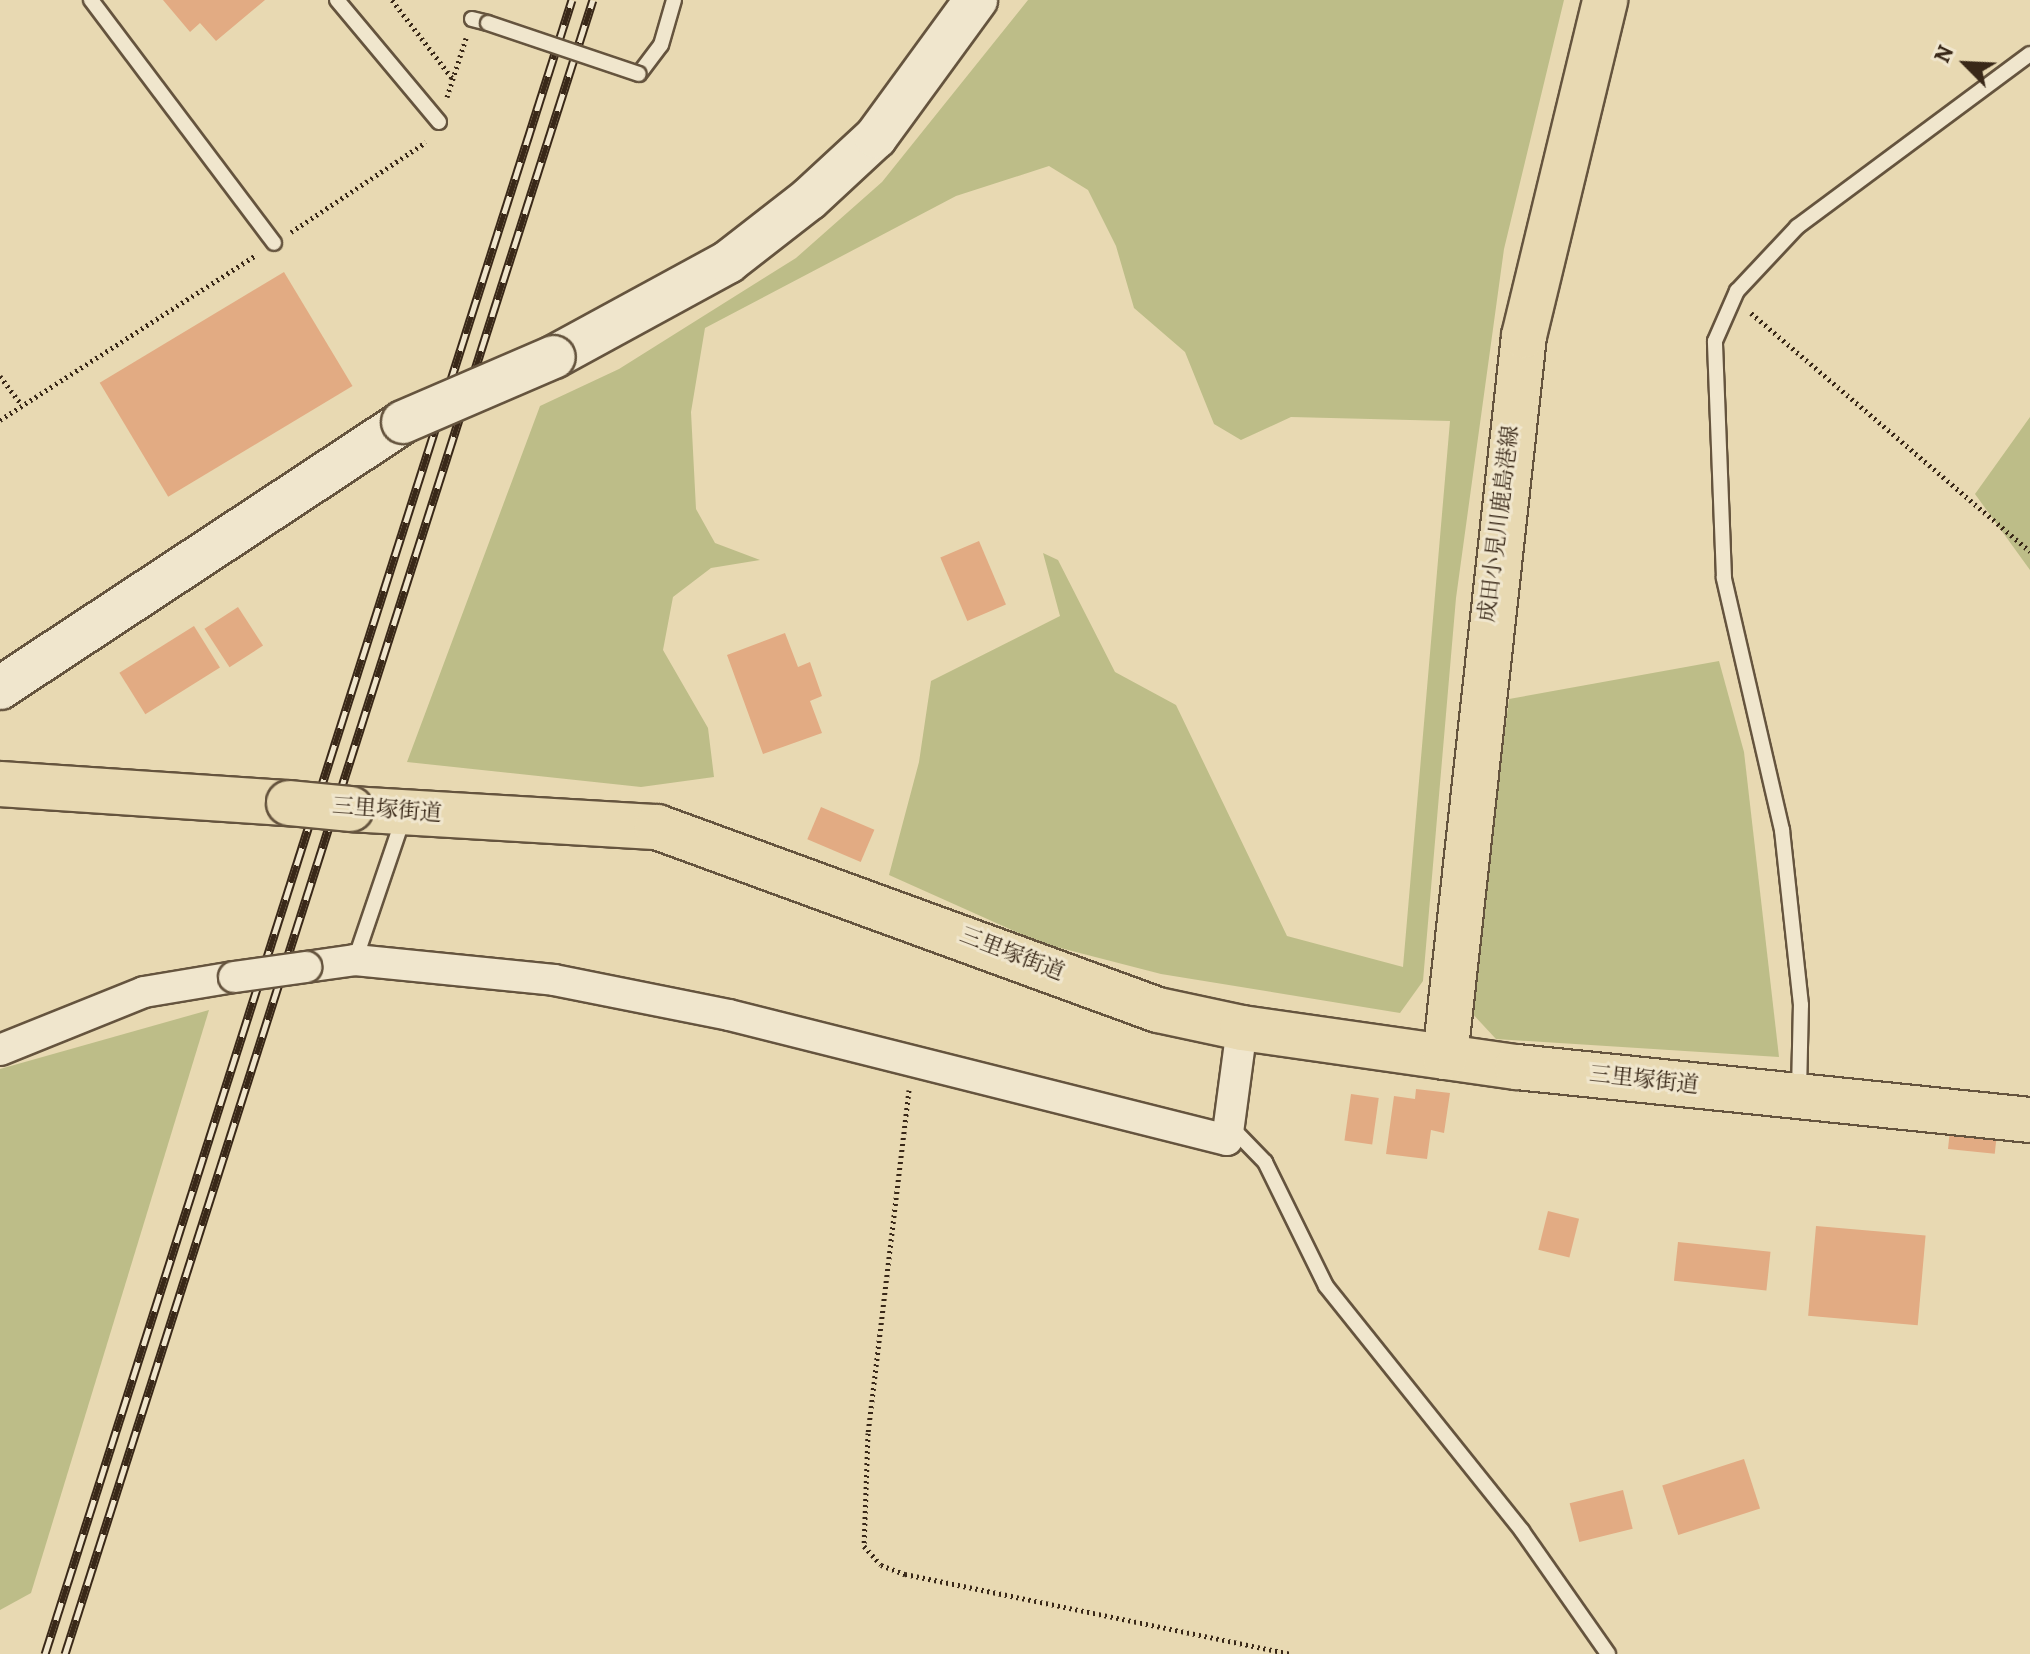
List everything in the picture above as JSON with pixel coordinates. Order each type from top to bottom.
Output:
[{"type":"main road","name":"成田小見川鹿島港線","points":[[1445,1057],[1524,336],[1605,0]]},
{"type":"main road","name":"三里塚街道","points":[[0,784],[657,827],[1158,1010],[1242,1028],[1445,1057],[2030,1120]]},
{"type":"street","points":[[0,688],[403,422],[554,357],[728,262],[809,199],[876,137],[976,0]]},
{"type":"street","points":[[0,1050],[144,992],[355,960],[554,980],[913,1061],[1227,1140],[1242,1028]]},
{"type":"lane","points":[[91,0],[274,243]]},
{"type":"lane","points":[[337,0],[439,122]]},
{"type":"lane","points":[[472,19],[639,74],[661,45],[674,0]]},
{"type":"lane","points":[[1799,1095],[1801,1005],[1782,830],[1723,565],[1715,341],[1727,307],[1818,209],[2030,54]]},
{"type":"lane","points":[[355,960],[406,811]]},
{"type":"lane","points":[[1230,1126],[1265,1162],[1326,1286],[1522,1531],[1608,1654]]},
{"type":"path","points":[[392,0],[452,79]]},
{"type":"path","points":[[1727,307],[1747,310],[2030,551]]},
{"type":"path","points":[[0,376],[21,405]]},
{"type":"path","points":[[913,1061],[868,1433],[864,1546],[881,1565],[905,1574],[1291,1654]]},
{"type":"green space","points":[[1028,0],[1564,0],[1504,249],[1456,598],[1423,981],[1400,1013],[1161,974],[1041,943],[889,875],[919,762],[931,681],[1060,616],[1043,553],[1058,560],[1115,672],[1176,705],[1287,936],[1403,967],[1450,421],[1291,417],[1241,440],[1214,424],[1185,352],[1134,308],[1116,246],[1088,190],[1049,166],[956,196],[705,328],[691,412],[696,509],[715,543],[760,560],[711,568],[673,597],[663,650],[708,728],[714,777],[641,787],[407,762],[540,406],[619,369],[796,258],[882,182]]},
{"type":"green space","points":[[2030,417],[2030,570],[1975,494]]},
{"type":"green space","points":[[1719,661],[1744,752],[1779,1057],[1496,1039],[1469,1010],[1509,699]]},
{"type":"green space","points":[[209,1010],[31,1593],[0,1610],[0,1069]]},
{"type":"building","points":[[163,0],[265,0],[216,41],[200,23],[190,32]]},
{"type":"building","points":[[284,272],[353,386],[168,497],[100,383]]},
{"type":"building","points":[[979,541],[1006,605],[967,621],[940,557]]},
{"type":"building","points":[[238,607],[263,646],[230,667],[204,629]]},
{"type":"building","points":[[194,626],[220,668],[145,714],[119,673]]},
{"type":"building","points":[[785,633],[798,667],[810,662],[822,696],[810,701],[822,733],[763,754],[727,655]]},
{"type":"building","points":[[821,807],[874,830],[861,862],[807,839]]},
{"type":"building","points":[[1416,1089],[1450,1093],[1444,1133],[1431,1130],[1427,1159],[1386,1154],[1394,1096],[1415,1099]]},
{"type":"building","points":[[1351,1094],[1379,1098],[1372,1144],[1344,1141]]},
{"type":"building","points":[[1950,1130],[1997,1135],[1995,1154],[1948,1149]]},
{"type":"building","points":[[1548,1211],[1579,1219],[1569,1258],[1538,1250]]},
{"type":"building","points":[[1816,1226],[1926,1236],[1918,1325],[1808,1316]]},
{"type":"building","points":[[1678,1242],[1770,1252],[1766,1291],[1674,1281]]},
{"type":"building","points":[[1744,1459],[1760,1508],[1678,1535],[1662,1486]]},
{"type":"building","points":[[1623,1490],[1633,1529],[1579,1542],[1570,1503]]},
{"type":"railway","points":[[45,1654],[572,0]]},
{"type":"railway","points":[[65,1654],[593,0]]}]
